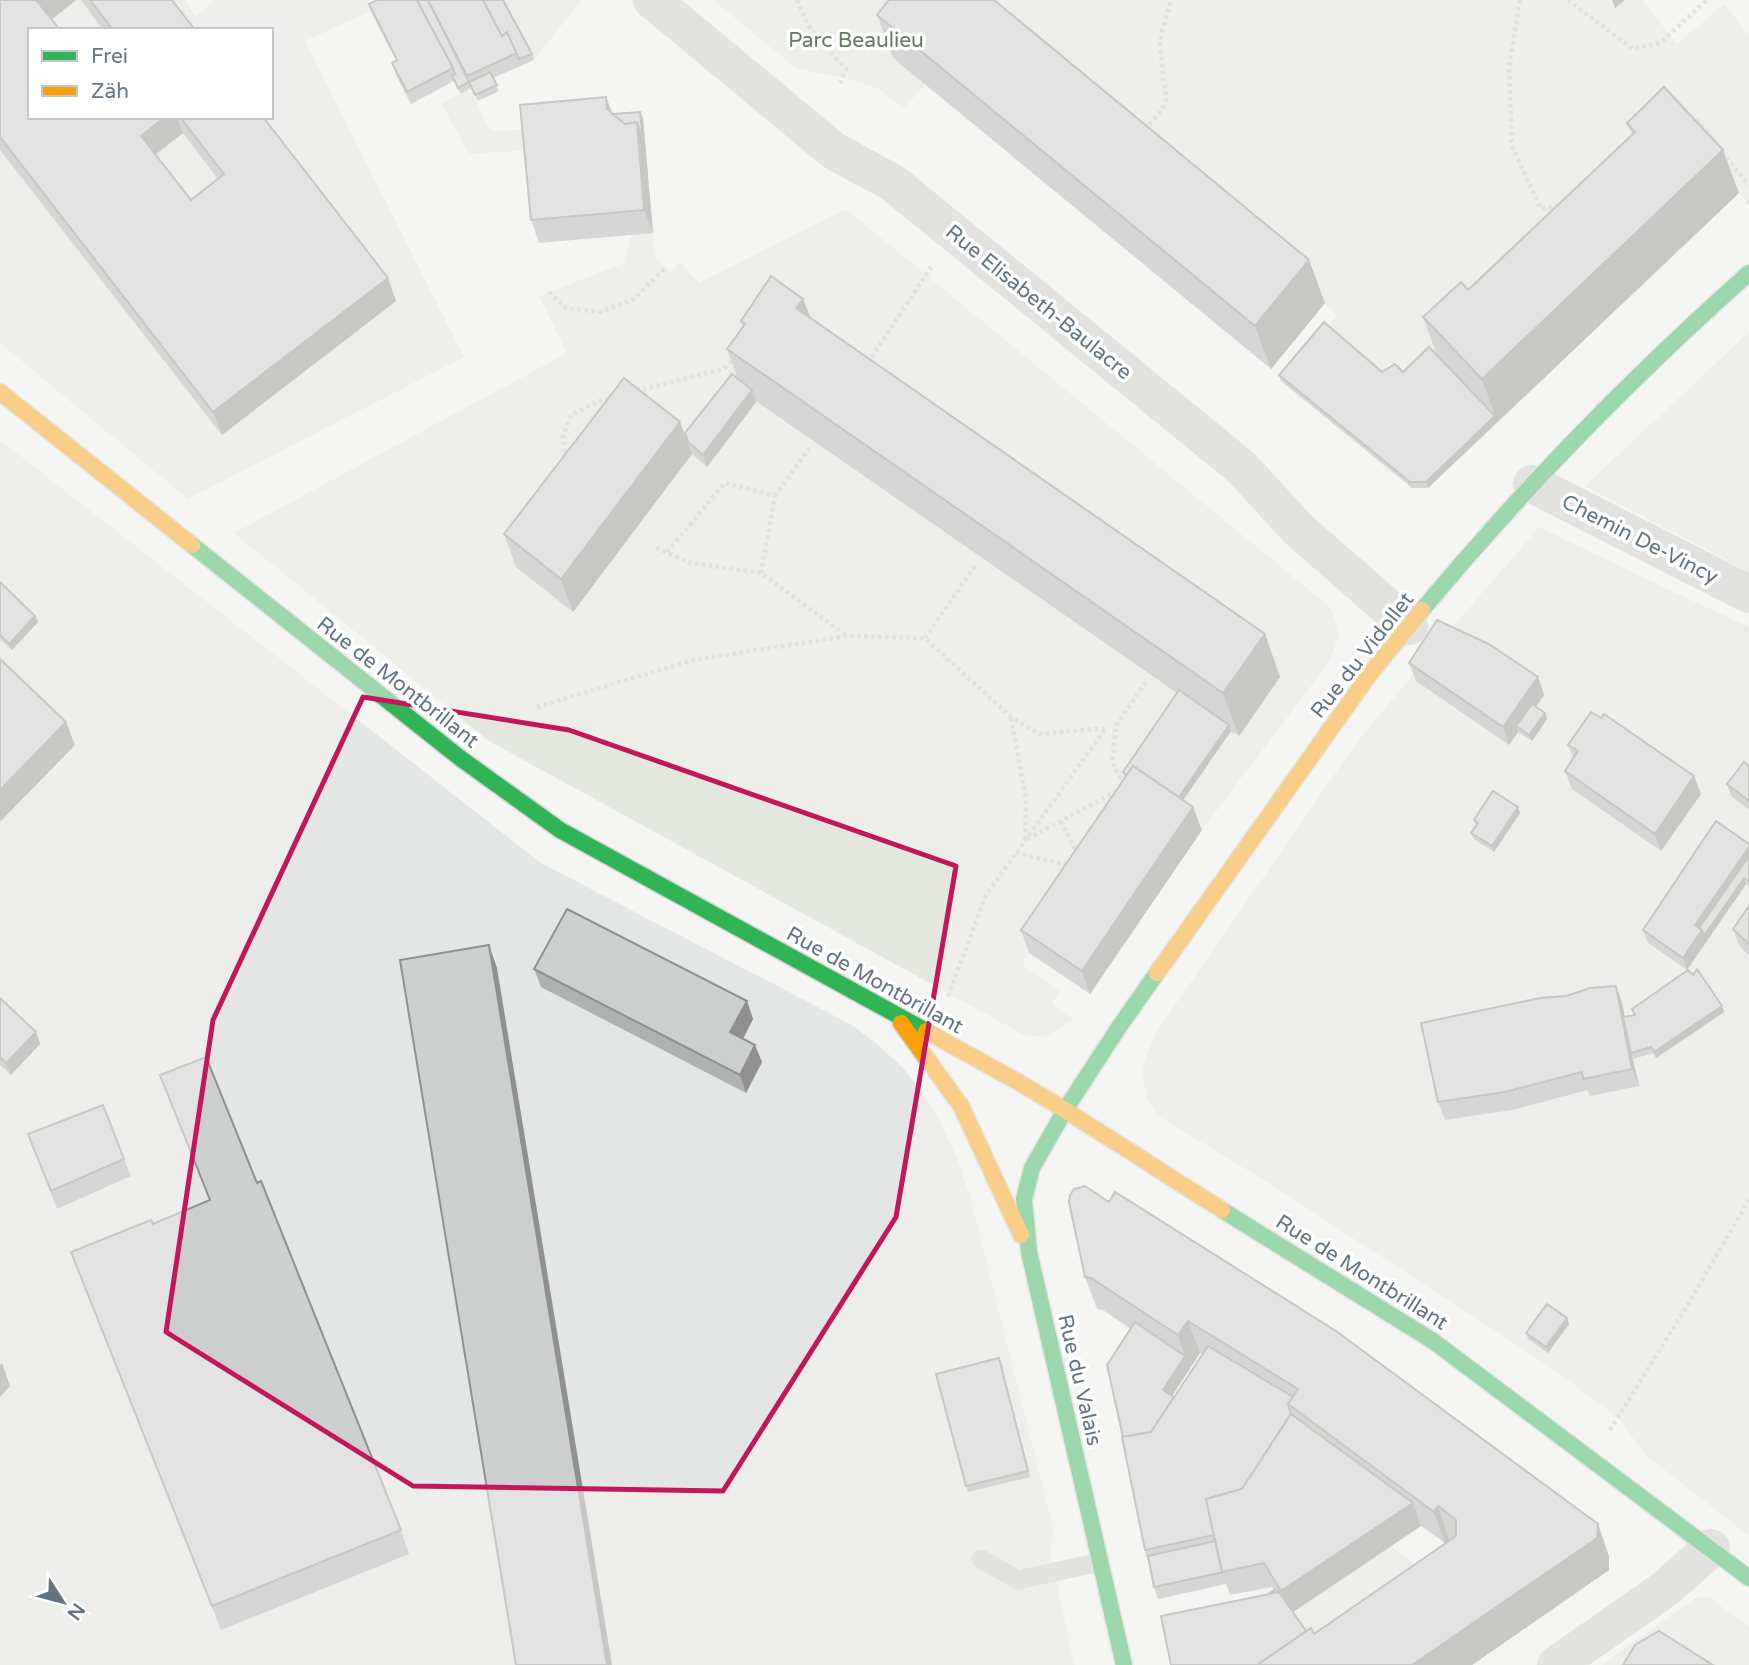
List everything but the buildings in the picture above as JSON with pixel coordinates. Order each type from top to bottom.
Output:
[{"type":"main road","name":"Rue du Vidollet","points":[[1065,1110],[1175,947],[1370,675],[1409,626],[1471,551],[1532,484],[1630,384],[1749,273]]},
{"type":"main road","name":"Rue de Montbrillant","points":[[0,392],[460,758],[560,830],[1065,1110],[1203,1199],[1433,1340],[1749,1578]]},
{"type":"main road","points":[[894,1013],[961,1106],[1029,1252]]},
{"type":"main road","name":"Rue du Valais","points":[[1065,1110],[1032,1168],[1026,1191],[1024,1199],[1029,1252],[1124,1665]]},
{"type":"street","name":"Rue Elisabeth-Baulacre","points":[[652,0],[834,151],[893,183],[1241,467],[1299,530],[1409,626]]},
{"type":"street","name":"Chemin De-Vincy","points":[[1532,484],[1749,594]]},
{"type":"street","points":[[1556,1665],[1665,1589],[1711,1548]]},
{"type":"lane","points":[[981,1559],[1017,1580],[1100,1562]]},
{"type":"path","points":[[797,0],[810,29],[846,69],[839,83]]},
{"type":"path","points":[[1144,131],[1162,110],[1166,99],[1160,45],[1171,0]]},
{"type":"path","points":[[1520,0],[1509,67],[1512,146],[1541,209],[1564,205]]},
{"type":"path","points":[[1568,0],[1633,49],[1660,43],[1707,0]]},
{"type":"path","points":[[1681,114],[1698,121],[1749,185]]},
{"type":"path","points":[[549,292],[565,307],[600,312],[634,299],[666,267]]},
{"type":"path","points":[[865,366],[931,267]]},
{"type":"path","points":[[624,394],[724,369],[741,352]]},
{"type":"path","points":[[567,464],[563,436],[571,415],[611,398]]},
{"type":"path","points":[[761,573],[775,496],[810,447]]},
{"type":"path","points":[[667,552],[725,482],[775,496]]},
{"type":"path","points":[[656,548],[691,563],[761,573],[847,636]]},
{"type":"path","points":[[925,638],[975,566]]},
{"type":"path","points":[[537,707],[693,660],[847,636],[925,638],[1011,717],[1040,734],[1116,725]]},
{"type":"path","points":[[1026,840],[1125,787],[1112,762],[1116,725],[1146,682]]},
{"type":"path","points":[[1011,717],[1026,799],[1026,840]]},
{"type":"path","points":[[945,1003],[986,895],[1105,728]]},
{"type":"path","points":[[1061,821],[1080,858]]},
{"type":"path","points":[[1016,853],[1074,867]]},
{"type":"path","points":[[1590,1460],[1680,1317],[1749,1200]]},
{"type":"highlighted area","points":[[363,697],[569,730],[956,866],[896,1217],[723,1491],[413,1486],[166,1332],[213,1020]]},
{"type":"shaded area","points":[[0,0],[184,0],[196,16],[215,0],[366,0],[371,11],[305,41],[464,357],[188,499],[0,343],[0,275],[42,243],[0,188]]},
{"type":"shaded area","points":[[0,440],[541,863],[852,1025],[903,1068],[939,1119],[957,1158],[970,1197],[1054,1532],[1050,1551],[1074,1665],[0,1665]]},
{"type":"shaded area","points":[[1653,582],[1749,627],[1749,1072],[1588,1316],[1550,1367],[1267,1182],[1535,790],[1520,779]]},
{"type":"green space","points":[[502,0],[582,0],[534,60]]},
{"type":"green space","name":"Parc Beaulieu","points":[[713,0],[941,0],[925,85],[904,108],[877,88],[796,68]]},
{"type":"green space","points":[[957,0],[1608,0],[1615,8],[1624,0],[1642,0],[1677,44],[1724,4],[1749,36],[1749,205],[1739,193],[1405,378],[1385,378],[1326,328],[1337,315],[1325,303]]},
{"type":"green space","points":[[471,88],[492,131],[529,129],[531,150],[469,154],[441,103]]},
{"type":"green space","points":[[0,188],[42,243],[0,275]]},
{"type":"green space","points":[[846,209],[1331,608],[1339,634],[1329,662],[1202,830],[1141,790],[1022,964],[1060,991],[1052,1003],[1073,1019],[1046,1037],[1024,1035],[489,741],[234,533],[567,353],[539,296],[624,263],[632,234],[653,233],[655,258],[671,272],[680,262],[699,283]]},
{"type":"green space","points":[[1749,332],[1749,572],[1585,486]]},
{"type":"green space","points":[[1539,527],[1653,582],[1520,779],[1536,790],[1267,1182],[1158,1116],[1147,1100],[1142,1069],[1155,1034],[1354,746]]},
{"type":"green space","points":[[1749,1072],[1749,1536],[1647,1456],[1618,1418],[1550,1367],[1588,1316]]},
{"type":"green space","points":[[1510,1147],[1615,1229],[1571,1285],[1466,1204]]},
{"type":"green space","points":[[1391,1546],[1443,1586],[1328,1665],[1290,1614]]},
{"type":"green space","points":[[1709,1597],[1749,1627],[1749,1665],[1601,1665],[1696,1598]]},
{"type":"traffic: fast","points":[[1422,610],[1499,521],[1579,435],[1705,312],[1749,273]]},
{"type":"traffic: fast","points":[[192,545],[460,758],[560,830],[926,1031]]},
{"type":"traffic: fast","points":[[1124,1665],[1029,1252],[1024,1199],[1032,1168],[1065,1110],[1157,973]]},
{"type":"traffic: fast","points":[[1222,1210],[1433,1341],[1749,1578]]},
{"type":"traffic: slow","points":[[0,392],[192,545]]},
{"type":"traffic: slow","points":[[1157,973],[1369,675],[1422,610]]},
{"type":"traffic: slow","points":[[901,1023],[961,1106],[1021,1235]]},
{"type":"traffic: slow","points":[[926,1031],[1065,1110],[1222,1210]]}]
